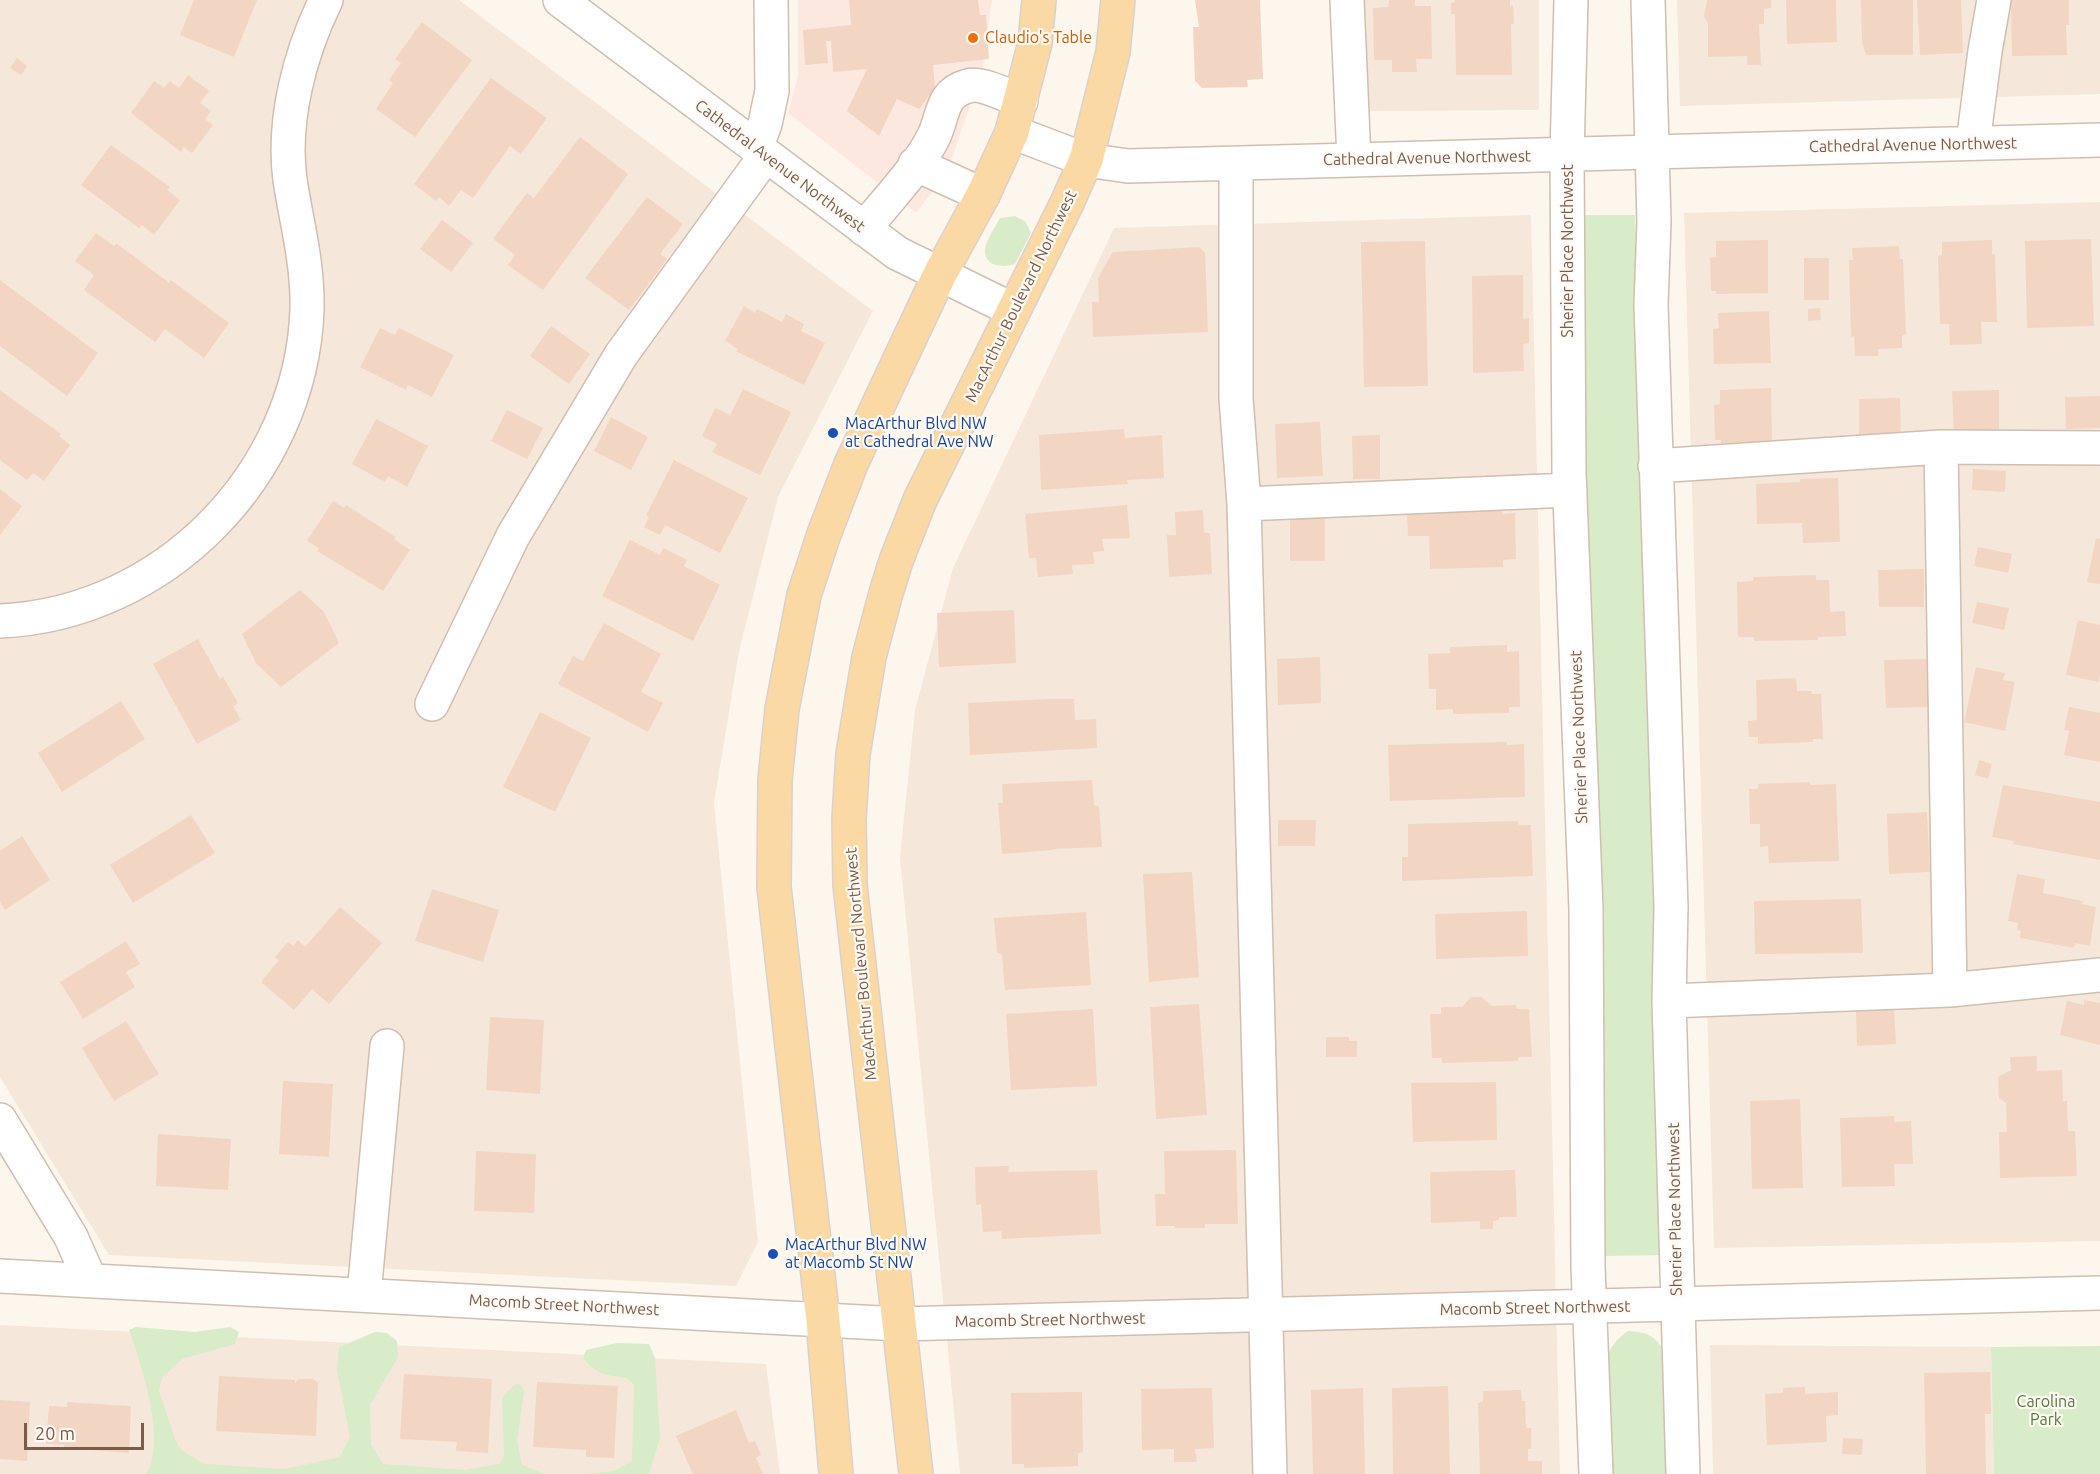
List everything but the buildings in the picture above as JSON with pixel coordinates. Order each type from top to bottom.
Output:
[{"type":"main road","points":[[836,1474],[823,1320],[774,887],[774,816],[778,744],[788,673],[804,595],[824,534],[851,464],[940,274],[983,195],[1012,132],[1035,43],[1039,0]]},
{"type":"main road","name":"MacArthur Boulevard Northwest","points":[[916,1474],[850,885],[849,819],[853,754],[869,657],[896,561],[920,500],[1086,160],[1113,52],[1118,0]]},
{"type":"street","points":[[0,621],[46,616],[79,607],[142,580],[198,540],[223,516],[256,471],[270,447],[292,394],[304,339],[307,283],[305,255],[290,178],[290,129],[303,56],[326,0]]},
{"type":"street","name":"Cathedral Avenue Northwest","points":[[560,0],[897,253],[1013,310]]},
{"type":"street","points":[[432,704],[513,536],[621,354],[761,152],[772,91],[771,0]]},
{"type":"street","points":[[1347,0],[1354,160]]},
{"type":"street","name":"Sherier Place Northwest","points":[[1571,0],[1568,154],[1570,490],[1586,909],[1590,1306],[1596,1474]]},
{"type":"street","name":"Sherier Place Northwest","points":[[1648,0],[1654,222],[1651,305],[1671,907],[1669,1001],[1683,1474]]},
{"type":"street","points":[[1973,143],[1984,51],[1994,0]]},
{"type":"street","points":[[864,229],[915,164],[933,136],[945,102],[953,92],[971,85],[982,86],[1021,101]]},
{"type":"street","name":"Cathedral Avenue Northwest","points":[[1012,132],[1086,160],[1128,166],[2100,141]]},
{"type":"street","points":[[915,164],[983,195]]},
{"type":"street","points":[[1236,164],[1236,398],[1244,504],[1270,1474]]},
{"type":"street","points":[[1941,447],[1950,990]]},
{"type":"street","points":[[1655,466],[1941,447],[2100,448]]},
{"type":"street","points":[[1244,504],[1570,490]]},
{"type":"street","points":[[1669,1001],[1950,990],[2100,975]]},
{"type":"street","points":[[364,1294],[387,1046]]},
{"type":"street","points":[[0,1120],[71,1237],[90,1280]]},
{"type":"street","name":"Macomb Street Northwest","points":[[0,1276],[899,1324],[2100,1293]]},
{"type":"shaded area","points":[[0,0],[459,0],[873,311],[778,497],[739,651],[714,803],[758,1242],[736,1286],[109,1255],[0,1077]]},
{"type":"shaded area","points":[[798,0],[992,0],[983,67],[947,173],[916,213],[788,113],[798,76]]},
{"type":"shaded area","points":[[1358,0],[1539,0],[1539,110],[1362,111]]},
{"type":"shaded area","points":[[1677,0],[2100,0],[2100,94],[1680,106]]},
{"type":"shaded area","points":[[2100,202],[2100,1241],[1714,1248],[1684,213]]},
{"type":"shaded area","points":[[1531,215],[1560,1474],[960,1474],[900,858],[915,710],[953,568],[1114,228]]},
{"type":"shaded area","points":[[0,1325],[766,1364],[780,1474],[0,1474]]},
{"type":"shaded area","points":[[1710,1345],[1991,1347],[1994,1474],[1713,1474]]},
{"type":"green space","points":[[1580,215],[1635,215],[1663,1255],[1605,1256]]},
{"type":"green space","points":[[1015,216],[1026,222],[1031,233],[1015,264],[995,265],[988,260],[986,255],[987,241],[1000,218]]},
{"type":"green space","points":[[136,1327],[195,1332],[230,1327],[239,1332],[235,1344],[182,1359],[162,1378],[159,1391],[175,1439],[180,1449],[204,1464],[285,1469],[340,1457],[350,1437],[337,1370],[339,1347],[375,1332],[387,1333],[397,1341],[398,1357],[370,1405],[371,1445],[383,1464],[464,1470],[500,1464],[504,1456],[502,1398],[515,1384],[521,1385],[524,1392],[517,1441],[522,1465],[545,1474],[147,1474],[154,1442],[153,1423],[145,1382],[129,1330]]},
{"type":"green space","points":[[1628,1331],[1649,1335],[1664,1350],[1667,1474],[1610,1474],[1606,1360],[1614,1343]]},
{"type":"green space","points":[[617,1343],[649,1344],[655,1358],[660,1438],[649,1474],[587,1474],[614,1471],[632,1461],[634,1385],[627,1378],[598,1371],[583,1358],[586,1350]]},
{"type":"green space","name":"Carolina Park","points":[[2100,1346],[2100,1474],[1994,1474],[1991,1347]]},
{"type":"place","name":"Claudio's Table","points":[[973,38]]},
{"type":"place","name":"MacArthur Blvd NW at Cathedral Ave NW","points":[[833,433]]},
{"type":"place","name":"MacArthur Blvd NW at Macomb St NW","points":[[773,1254]]}]
